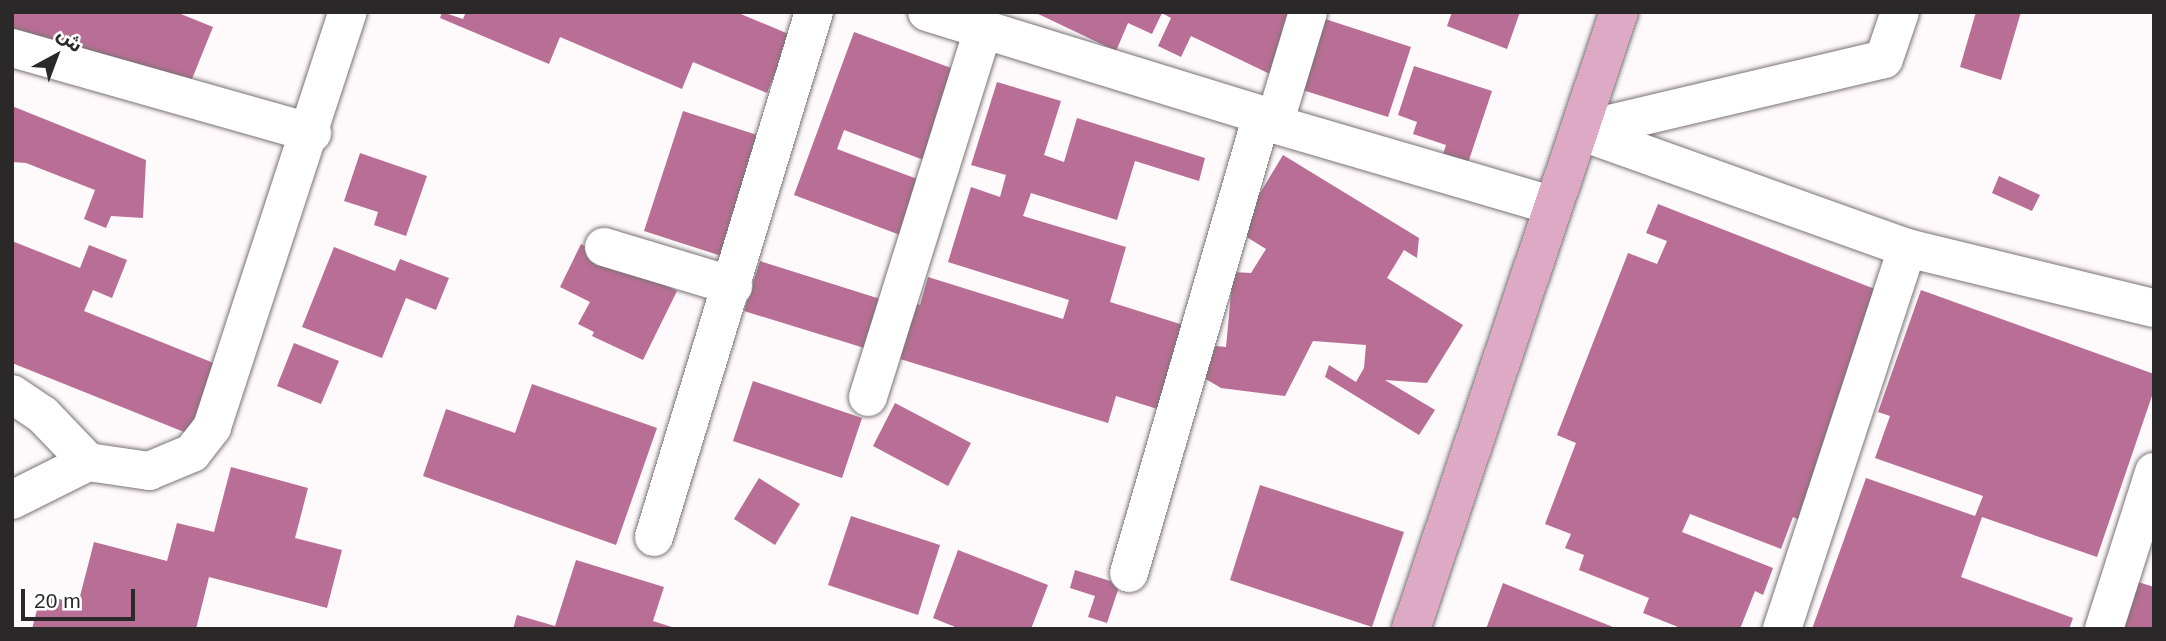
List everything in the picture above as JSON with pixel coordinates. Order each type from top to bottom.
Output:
[{"type":"main road","points":[[1412,629],[1551,205],[1580,131],[1619,12]]},
{"type":"street","points":[[12,500],[88,462],[149,471],[192,453],[212,427],[312,133],[348,12]]},
{"type":"street","points":[[654,537],[733,286],[814,12]]},
{"type":"street","points":[[927,12],[1268,120],[1551,205]]},
{"type":"street","points":[[1129,573],[1268,120],[1308,12]]},
{"type":"street","points":[[1580,131],[1884,59],[1900,12]]},
{"type":"street","points":[[868,397],[983,30]]},
{"type":"street","points":[[12,48],[312,133]]},
{"type":"street","points":[[1580,131],[1907,248],[2154,308]]},
{"type":"street","points":[[604,247],[733,286]]},
{"type":"street","points":[[1782,629],[1907,248]]},
{"type":"street","points":[[12,394],[43,415],[88,462]]},
{"type":"street","points":[[2104,629],[2154,472]]},
{"type":"building","points":[[12,12],[176,12],[213,27],[181,106],[12,39]]},
{"type":"building","points":[[442,12],[463,19],[466,12],[736,12],[791,35],[767,93],[693,62],[682,89],[560,37],[549,64],[440,18]]},
{"type":"building","points":[[1034,12],[1301,12],[1272,75],[1191,36],[1181,57],[1158,46],[1171,18],[1162,13],[1152,34],[1128,23],[1116,51]]},
{"type":"building","points":[[1452,12],[1520,12],[1507,49],[1447,26]]},
{"type":"building","points":[[1976,12],[2021,12],[2001,80],[1960,67]]},
{"type":"building","points":[[1316,16],[1411,47],[1388,117],[1293,87]]},
{"type":"building","points":[[854,32],[978,78],[945,168],[844,130],[837,149],[944,189],[924,244],[794,195]]},
{"type":"building","points":[[1414,66],[1492,91],[1464,175],[1439,167],[1446,145],[1413,134],[1417,122],[1398,115]]},
{"type":"building","points":[[997,82],[1061,101],[1044,155],[1064,162],[1077,118],[1205,158],[1199,181],[1135,161],[1117,220],[1031,193],[1023,216],[1126,247],[1110,302],[1196,329],[1170,413],[1116,396],[1108,423],[744,311],[760,261],[893,303],[895,297],[920,305],[928,277],[1063,319],[1069,300],[948,262],[971,187],[1000,197],[1006,175],[971,165]]},
{"type":"building","points":[[12,106],[146,160],[143,218],[111,216],[106,228],[84,219],[95,190],[26,163],[12,162]]},
{"type":"building","points":[[683,111],[779,142],[740,262],[644,231]]},
{"type":"building","points":[[360,153],[427,176],[406,236],[374,225],[378,212],[344,201]]},
{"type":"building","points":[[1283,155],[1419,238],[1417,258],[1404,250],[1387,278],[1463,325],[1427,383],[1385,380],[1435,410],[1419,435],[1325,377],[1329,365],[1356,382],[1364,368],[1366,345],[1313,341],[1285,396],[1221,388],[1204,378],[1207,345],[1226,347],[1233,272],[1251,273],[1266,249],[1237,231]]},
{"type":"building","points":[[1999,176],[2040,195],[2032,211],[1992,193]]},
{"type":"building","points":[[1658,204],[1890,295],[1802,521],[1793,517],[1781,549],[1690,514],[1682,532],[1773,568],[1763,595],[1755,591],[1740,629],[1683,629],[1643,613],[1649,598],[1579,570],[1584,555],[1565,548],[1571,534],[1545,524],[1576,443],[1557,435],[1628,253],[1657,264],[1667,241],[1646,233]]},
{"type":"building","points":[[12,241],[80,268],[89,245],[127,260],[112,298],[93,290],[84,311],[236,372],[209,442],[12,363]]},
{"type":"building","points":[[581,244],[677,291],[643,360],[592,336],[594,332],[578,324],[590,302],[560,287]]},
{"type":"building","points":[[334,247],[395,271],[400,259],[449,278],[436,310],[406,298],[382,358],[302,327]]},
{"type":"building","points":[[1921,290],[2154,374],[2154,390],[2097,557],[1982,517],[1961,577],[2073,618],[2069,629],[1812,629],[1866,478],[1975,516],[1983,496],[1875,458],[1890,416],[1878,412]]},
{"type":"building","points":[[294,343],[339,361],[321,404],[277,386]]},
{"type":"building","points":[[753,381],[862,418],[842,478],[733,441]]},
{"type":"building","points":[[532,384],[657,428],[616,545],[423,476],[446,409],[515,433]]},
{"type":"building","points":[[895,403],[971,443],[948,486],[873,446]]},
{"type":"building","points":[[231,467],[308,488],[295,538],[342,550],[327,608],[209,577],[196,629],[32,629],[41,594],[78,604],[94,542],[167,561],[177,523],[214,532]]},
{"type":"building","points":[[759,478],[800,504],[775,545],[734,519]]},
{"type":"building","points":[[1260,485],[1404,532],[1372,627],[1230,580]]},
{"type":"building","points":[[851,516],[940,545],[918,615],[828,585]]},
{"type":"building","points":[[958,550],[1048,585],[1031,629],[960,629],[933,618]]},
{"type":"building","points":[[576,560],[664,587],[653,621],[678,629],[513,629],[517,615],[555,626]]},
{"type":"building","points":[[1075,570],[1120,584],[1107,623],[1088,617],[1095,596],[1070,588]]},
{"type":"building","points":[[2135,581],[2154,587],[2154,629],[2118,629]]},
{"type":"building","points":[[1503,583],[1618,629],[1486,629]]}]
